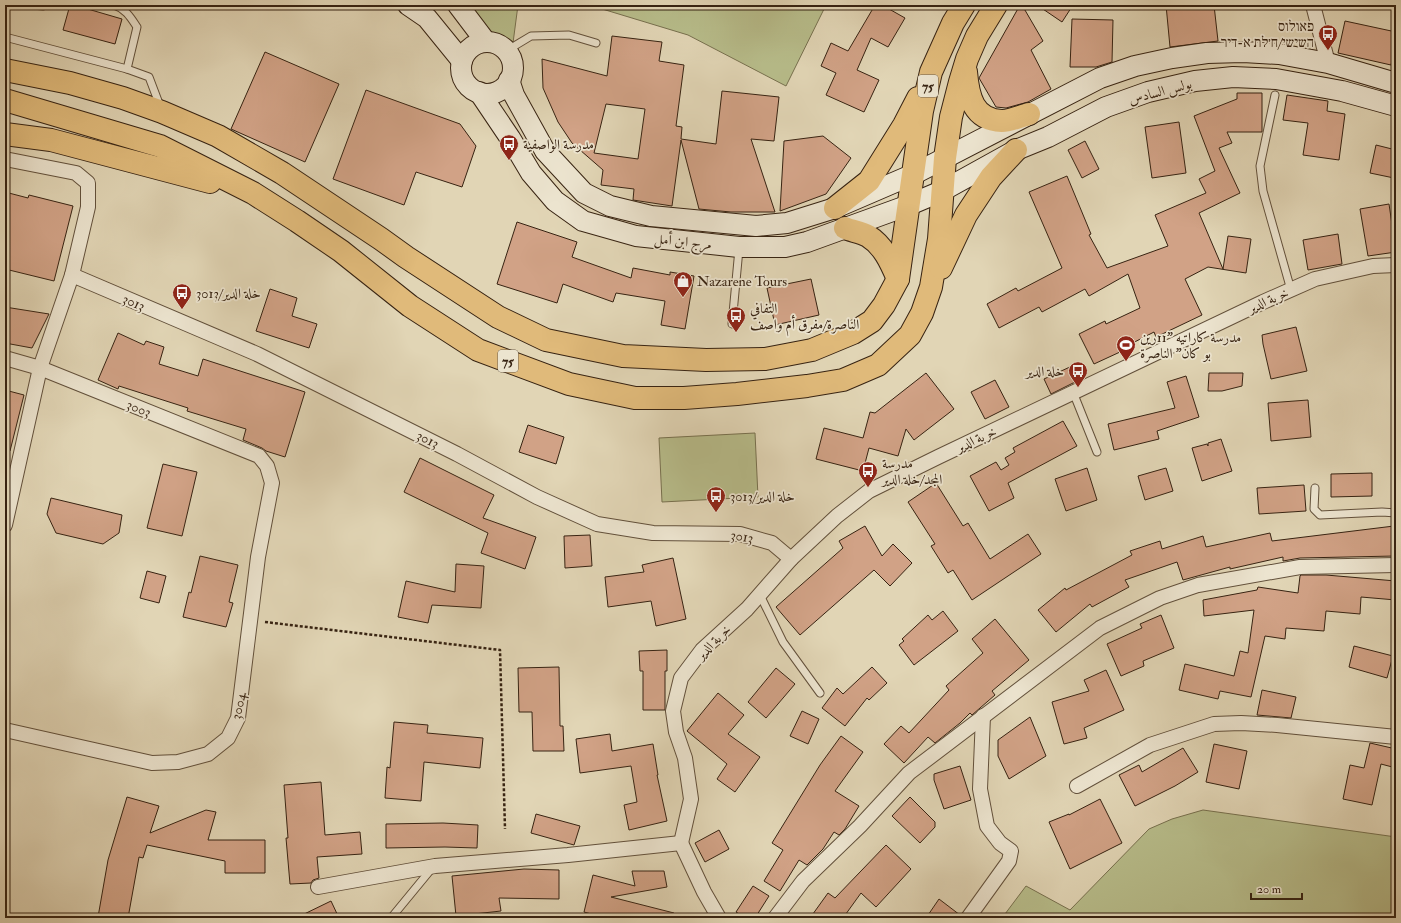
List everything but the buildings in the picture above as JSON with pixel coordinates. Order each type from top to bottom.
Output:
[{"type":"highway","name":"75","points":[[5,70],[70,83],[123,98],[162,112],[218,136],[282,173],[498,317],[546,340],[623,356],[706,360],[765,359],[812,350],[853,333],[872,321],[884,305],[898,279],[922,111],[931,72],[953,23],[964,5]]},
{"type":"highway","name":"75","points":[[5,100],[160,146],[253,193],[341,251],[410,306],[478,350],[569,384],[635,398],[684,398],[807,386],[843,380],[878,365],[910,335],[922,314],[931,287],[939,239],[945,158],[951,117],[960,82],[977,36],[996,5]]},
{"type":"highway","points":[[835,208],[869,181],[904,125],[942,48]]},
{"type":"highway","points":[[971,49],[965,69],[967,90],[979,113],[991,119],[1003,121],[1029,114]]},
{"type":"highway","points":[[5,134],[51,140],[253,193]]},
{"type":"highway","points":[[931,287],[966,215],[991,177],[1016,150]]},
{"type":"highway","points":[[844,228],[868,236],[886,254],[898,279]]},
{"type":"street","points":[[408,5],[427,18],[462,61]]},
{"type":"street","points":[[458,5],[486,42]]},
{"type":"street","points":[[1313,5],[1328,63]]},
{"type":"street","points":[[486,42],[496,44],[504,48],[512,63],[512,72],[504,87],[496,92],[488,94],[471,89],[462,75],[461,67],[462,61],[467,52],[473,46],[486,42]]},
{"type":"street","name":"بولس السادس","points":[[945,158],[1100,78],[1135,66],[1172,58],[1207,53],[1243,52],[1279,54],[1328,63],[1396,82]]},
{"type":"street","name":"بولس السادس","points":[[942,191],[1016,150],[1048,137],[1106,107],[1148,92],[1196,81],[1233,77],[1276,79],[1342,91],[1396,106]]},
{"type":"street","name":"مرج ابن أمل","points":[[509,80],[514,95],[545,151],[584,193],[610,206],[650,216],[756,226],[787,223],[835,208],[914,174],[945,158]]},
{"type":"street","name":"مرج ابن أمل","points":[[479,92],[510,138],[531,173],[555,201],[583,221],[636,236],[739,247],[785,247],[807,242],[909,205],[942,191]]},
{"type":"street","points":[[5,159],[76,173],[88,183],[88,207],[72,275],[40,368],[5,525]]},
{"type":"street","name":"خربة الدير","points":[[681,843],[691,799],[685,758],[676,732],[674,711],[680,678],[702,650],[747,609],[792,559],[837,516],[869,491],[1073,392],[1314,279],[1373,266],[1396,265]]},
{"type":"street","name":"3013","points":[[72,275],[257,354],[457,454],[537,497],[597,524],[653,533],[740,534],[772,543],[792,559]]},
{"type":"street","name":"3003","points":[[5,358],[40,368],[259,456],[268,466]]},
{"type":"street","name":"3004","points":[[5,730],[152,763],[178,762],[208,754],[228,738],[238,718],[258,557],[272,483],[268,466]]},
{"type":"street","points":[[775,918],[803,881],[860,826],[909,774],[1100,628],[1160,598],[1198,585],[1300,568],[1396,564]]},
{"type":"street","points":[[968,918],[1010,861],[1011,851],[1000,843],[987,826],[980,789],[983,716]]},
{"type":"street","points":[[1077,786],[1150,745],[1214,724],[1241,723],[1277,725],[1396,737]]},
{"type":"street","points":[[318,887],[435,866],[568,855],[681,843],[704,892],[719,918]]},
{"type":"lane","points":[[33,5],[46,5]]},
{"type":"lane","points":[[114,5],[122,7],[137,27],[127,69]]},
{"type":"lane","points":[[506,52],[531,36],[568,35],[596,43]]},
{"type":"lane","points":[[5,37],[127,69],[149,77],[162,112]]},
{"type":"lane","points":[[1275,95],[1260,166],[1263,191],[1291,290]]},
{"type":"lane","points":[[732,324],[739,247]]},
{"type":"lane","points":[[1073,392],[1097,452]]},
{"type":"lane","points":[[1315,488],[1314,509],[1320,514],[1396,513]]},
{"type":"lane","points":[[760,594],[783,642],[820,693]]},
{"type":"lane","points":[[391,918],[435,866]]},
{"type":"path","points":[[251,620],[500,650],[505,828]]},
{"type":"green space","points":[[460,5],[518,5],[513,43],[486,37]]},
{"type":"green space","points":[[589,5],[826,5],[786,86],[688,35]]},
{"type":"green space","points":[[755,433],[758,497],[662,502],[659,438]]},
{"type":"green space","points":[[1203,810],[1396,837],[1396,918],[1002,918],[1026,886],[1070,910],[1149,829],[1172,819]]},
{"type":"place","name":"פאולוס השישי/ח׳לת א-דיר","points":[[1328,51]]},
{"type":"place","name":"مدرسة الواصفية","points":[[509,161]]},
{"type":"place","name":"Nazarene Tours","points":[[683,298]]},
{"type":"place","name":"خلة الدير/3013","points":[[182,310]]},
{"type":"place","name":"التفافي الناصرة/مفرق أم واصف","points":[[736,333]]},
{"type":"place","name":"مدرسة كاراتيه \"11رين بو كان\" الناصرة","points":[[1126,362]]},
{"type":"place","name":"خلة الدير","points":[[1078,388]]},
{"type":"place","name":"مدرسة المجد/خلة الدير","points":[[868,488]]},
{"type":"place","name":"3013/خلة الدير","points":[[716,513]]}]
